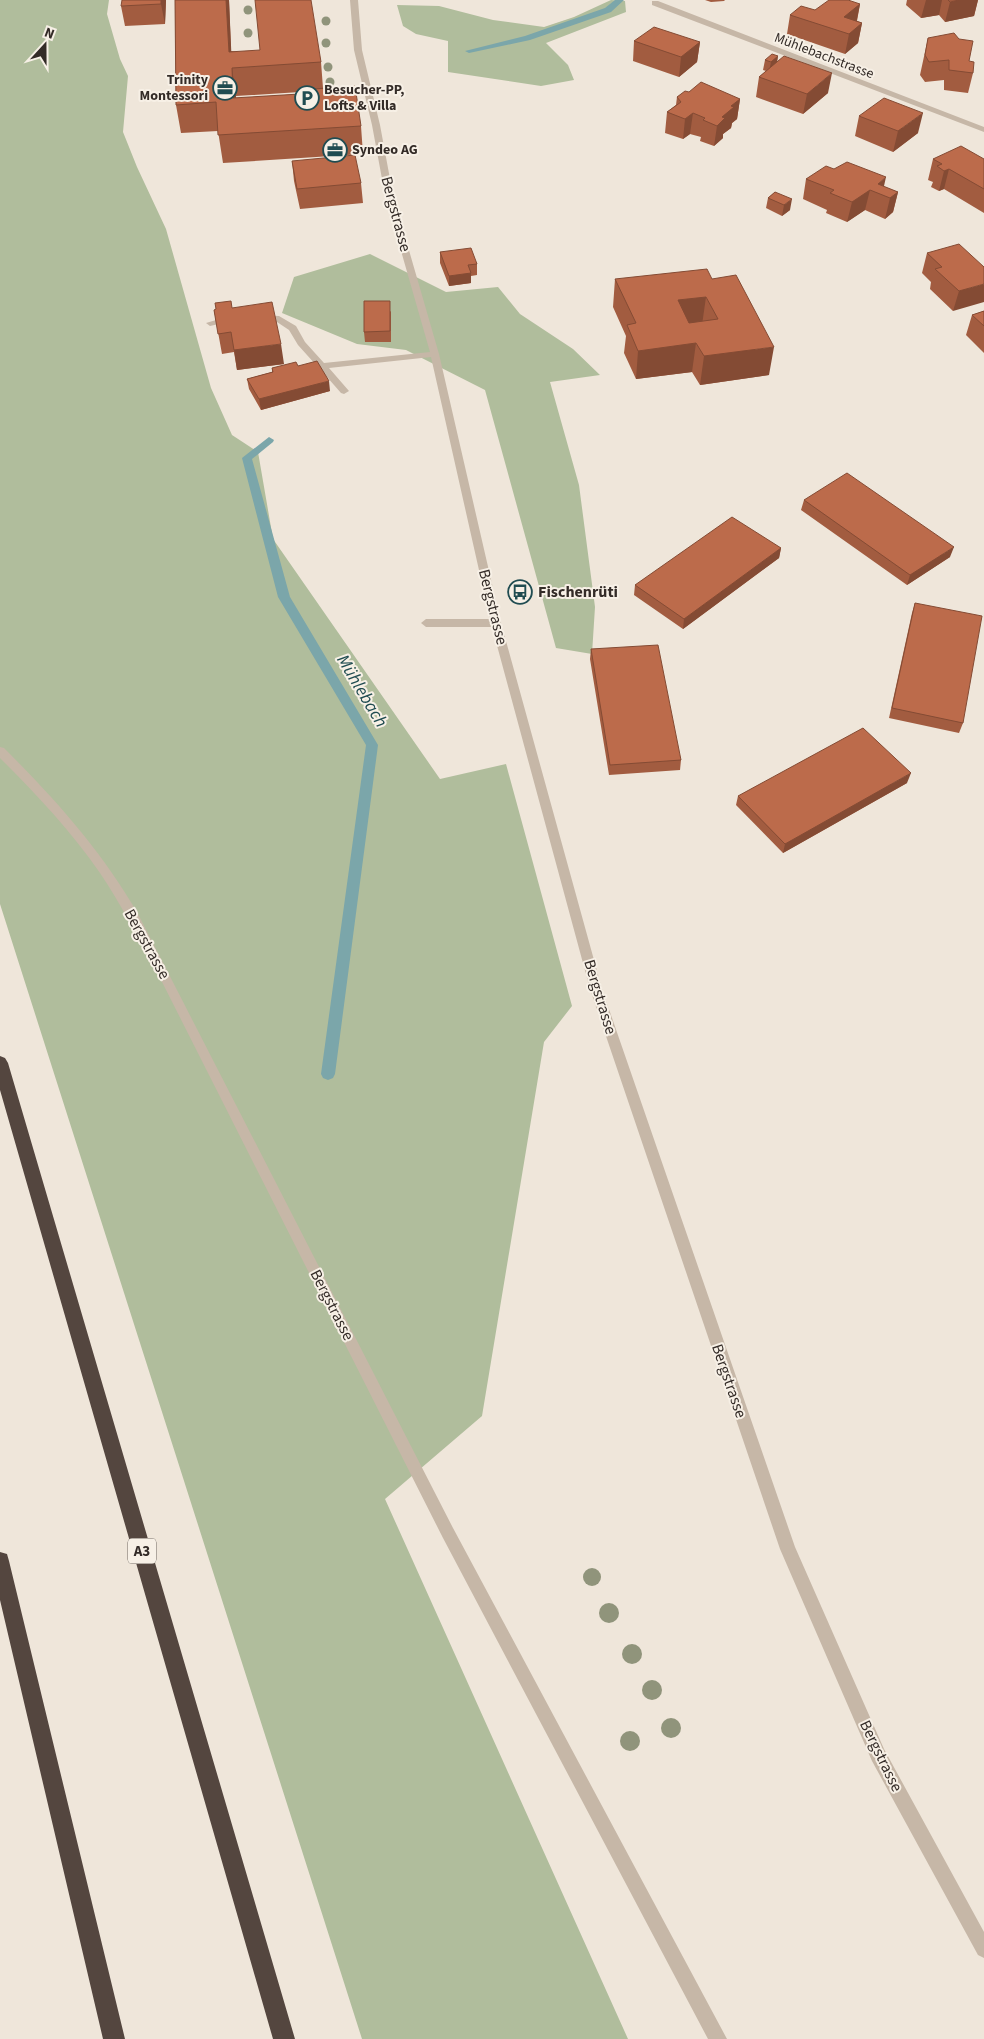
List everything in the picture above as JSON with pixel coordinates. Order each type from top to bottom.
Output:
[{"type":"highway","name":"A3","points":[[0,1063],[284,2039]]},
{"type":"highway","points":[[0,1561],[114,2039]]},
{"type":"street","name":"Bergstrasse","points":[[354,0],[358,50],[376,125],[389,195],[435,354],[496,623],[596,988],[788,1549],[878,1755],[984,1949]]},
{"type":"street","name":"Mühlebachstrasse","points":[[655,3],[984,130]]},
{"type":"street","points":[[210,323],[243,317],[280,319],[293,328],[301,343],[344,391]]},
{"type":"street","points":[[306,370],[322,366],[435,354]]},
{"type":"street","points":[[426,623],[496,623]]},
{"type":"street","name":"Bergstrasse","points":[[0,751],[37,787],[78,833],[117,888],[161,968],[448,1533],[718,2039]]},
{"type":"green space","points":[[0,0],[109,0],[107,14],[120,59],[128,76],[123,132],[166,229],[211,388],[232,435],[258,452],[273,539],[440,779],[506,764],[572,1006],[544,1042],[482,1416],[385,1499],[628,2039],[362,2039],[0,904]]},
{"type":"green space","points":[[611,0],[625,1],[626,12],[546,43],[568,65],[574,80],[541,86],[448,72],[448,41],[416,34],[403,26],[397,5],[439,6],[493,20],[544,27],[574,17]]},
{"type":"green space","points":[[370,254],[446,292],[498,287],[520,314],[573,349],[600,375],[550,382],[579,485],[595,607],[592,654],[556,648],[485,390],[406,350],[357,344],[282,313],[294,277]]},
{"type":"building","points":[[122,0],[161,0],[161,4],[121,6]]},
{"type":"building","points":[[175,0],[226,0],[229,52],[260,50],[255,0],[311,0],[321,62],[232,68],[233,98],[300,94],[300,90],[355,86],[361,126],[218,135],[216,102],[176,105]]},
{"type":"building","points":[[829,0],[848,0],[860,4],[844,17],[862,23],[849,34],[790,15],[801,6],[815,10]]},
{"type":"building","points":[[654,27],[700,42],[681,57],[634,41]]},
{"type":"building","points":[[954,33],[959,39],[973,41],[969,61],[974,62],[973,73],[949,70],[949,60],[929,62],[925,55],[928,38]]},
{"type":"building","points":[[772,54],[778,56],[771,62],[765,60]]},
{"type":"building","points":[[784,56],[832,73],[807,94],[759,77]]},
{"type":"building","points":[[701,82],[740,99],[731,106],[734,107],[722,117],[725,118],[717,126],[693,113],[685,119],[667,112],[681,102],[677,97],[685,91],[689,92]]},
{"type":"building","points":[[884,98],[923,113],[898,131],[859,116]]},
{"type":"building","points":[[961,146],[984,159],[984,189],[949,169],[944,171],[937,166],[942,164],[933,159]]},
{"type":"building","points":[[355,155],[361,183],[297,189],[292,161]]},
{"type":"building","points":[[847,162],[886,177],[878,184],[898,192],[890,198],[870,190],[852,202],[830,193],[834,190],[806,179],[826,166],[834,169]]},
{"type":"building","points":[[775,192],[792,199],[784,205],[768,198]]},
{"type":"building","points":[[959,244],[984,267],[984,284],[959,291],[935,269],[942,267],[927,253]]},
{"type":"building","points":[[471,248],[477,264],[468,265],[471,273],[449,276],[440,252]]},
{"type":"building","points":[[707,269],[712,279],[736,275],[774,347],[704,356],[696,343],[638,351],[627,325],[636,323],[615,279]],"holes":[[[706,297],[718,319],[689,323],[678,300]]]},
{"type":"building","points":[[231,301],[232,308],[272,302],[281,344],[234,350],[231,332],[218,334],[214,310],[216,309],[215,303]]},
{"type":"building","points":[[364,301],[390,301],[390,331],[364,332]]},
{"type":"building","points":[[984,311],[984,326],[972,315]]},
{"type":"building","points":[[317,361],[329,381],[259,399],[247,379],[273,372],[272,368],[296,362],[298,366]]},
{"type":"building","points":[[847,473],[954,547],[910,575],[804,500]]},
{"type":"building","points":[[732,517],[781,548],[684,619],[635,585]]},
{"type":"building","points":[[915,603],[982,616],[963,723],[892,708]]},
{"type":"building","points":[[658,645],[681,760],[610,765],[591,649]]},
{"type":"building","points":[[863,728],[911,773],[785,844],[738,796]]},
{"type":"waterway","name":"Mühlebach","points":[[469,51],[527,38],[608,10],[620,0]]},
{"type":"waterway","name":"Mühlebach","points":[[269,440],[247,458],[284,597],[372,745],[328,1074]]},
{"type":"place","name":"Trinity Montessori","points":[[225,88]]},
{"type":"place","name":"Besucher-PP, Lofts & Villa","points":[[307,98]]},
{"type":"place","name":"Syndeo AG","points":[[335,150]]},
{"type":"place","name":"Fischenrüti","points":[[520,592]]}]
